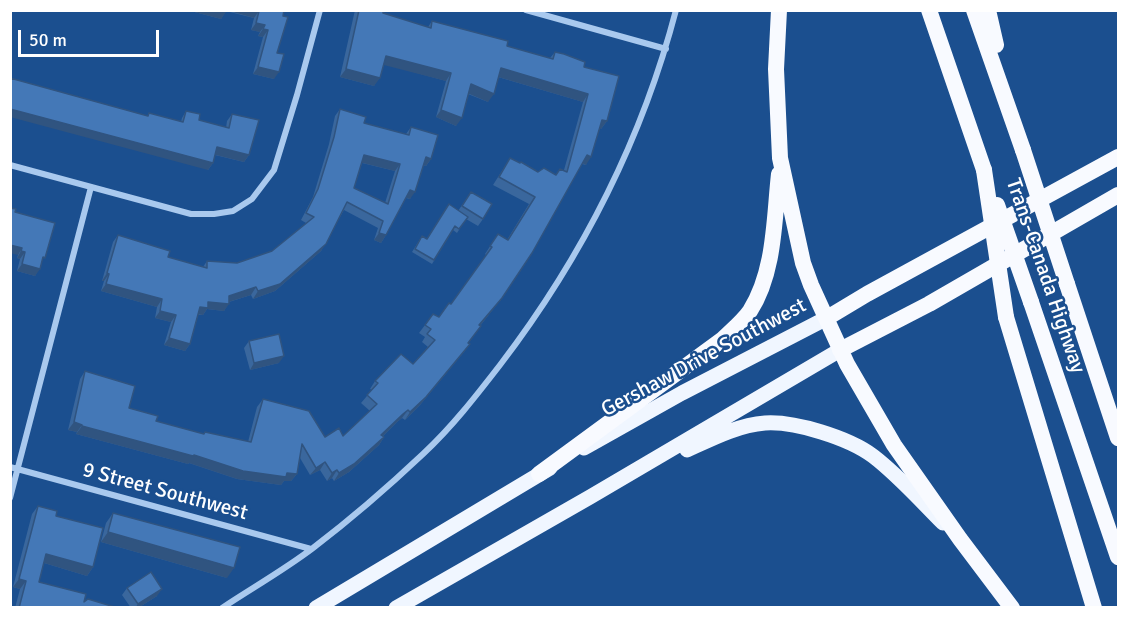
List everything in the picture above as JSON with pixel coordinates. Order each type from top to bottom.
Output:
[{"type":"highway","points":[[539,474],[723,339],[749,312],[763,285],[771,251],[780,158],[776,69],[779,10]]},
{"type":"highway","name":"Trans-Canada Highway","points":[[929,10],[1119,557]]},
{"type":"highway","name":"Trans-Canada Highway","points":[[974,10],[1119,438]]},
{"type":"highway","points":[[988,10],[1023,150]]},
{"type":"highway","name":"Gershaw Drive Southwest","points":[[827,318],[1119,157]]},
{"type":"highway","points":[[780,158],[803,263],[840,350],[864,396],[894,445],[1012,608]]},
{"type":"highway","points":[[984,170],[1006,317],[1094,608]]},
{"type":"highway","points":[[840,350],[929,304],[1119,195]]},
{"type":"main road","name":"Gershaw Drive Southwest","points":[[316,608],[539,474],[682,393],[827,318]]},
{"type":"main road","points":[[396,608],[840,350]]},
{"type":"main road","points":[[590,497],[712,438],[745,426],[765,423],[780,424],[836,437],[873,456],[960,539]]},
{"type":"street","points":[[10,165],[191,214],[233,212],[252,199],[274,170],[320,10]]},
{"type":"street","points":[[526,10],[666,49]]},
{"type":"street","points":[[222,607],[311,549],[424,453],[474,399],[552,292],[615,178],[644,111],[666,49],[676,10]]},
{"type":"street","points":[[10,498],[91,187]]},
{"type":"street","name":"9 Street Southwest","points":[[10,467],[311,549]]},
{"type":"building","points":[[257,10],[284,10],[283,16],[288,17],[277,53],[284,54],[279,72],[258,67],[268,30],[263,29],[265,25],[256,23],[259,11]]},
{"type":"building","points":[[359,10],[383,10],[383,13],[431,28],[432,21],[508,41],[507,46],[553,59],[555,52],[564,54],[585,62],[584,67],[619,76],[607,121],[602,120],[591,157],[587,155],[532,253],[502,298],[479,325],[481,326],[468,343],[470,344],[426,397],[410,412],[408,410],[403,414],[381,435],[384,437],[354,464],[339,473],[337,470],[332,473],[325,462],[316,468],[302,444],[297,474],[287,473],[286,477],[243,471],[74,422],[85,371],[135,386],[129,408],[158,416],[156,421],[204,434],[205,432],[251,442],[263,399],[309,411],[325,437],[339,428],[343,436],[377,404],[367,395],[378,383],[375,381],[401,354],[413,364],[435,340],[427,334],[431,329],[425,325],[433,314],[439,317],[449,303],[451,304],[492,247],[490,246],[498,234],[508,240],[535,197],[499,177],[510,158],[538,172],[544,168],[556,175],[560,169],[567,172],[588,94],[501,68],[494,94],[471,84],[462,118],[441,110],[451,73],[386,56],[380,78],[346,69]]},
{"type":"building","points":[[10,78],[148,116],[149,113],[183,122],[186,111],[200,114],[199,120],[229,128],[232,114],[259,120],[249,155],[217,147],[213,163],[10,109]]},
{"type":"building","points":[[340,109],[366,117],[364,123],[409,135],[411,127],[438,135],[431,159],[426,157],[415,192],[410,190],[386,235],[379,233],[383,221],[347,202],[326,244],[280,284],[258,291],[256,287],[229,296],[229,304],[208,302],[208,308],[200,307],[190,344],[169,338],[176,315],[160,311],[162,299],[106,284],[118,235],[170,251],[168,257],[207,268],[207,261],[237,263],[272,251],[314,217],[306,213],[318,189]],"holes":[[[364,155],[400,164],[388,204],[354,188]]]},
{"type":"building","points":[[471,192],[492,204],[483,219],[462,206]]},
{"type":"building","points":[[449,204],[468,217],[459,229],[455,226],[434,260],[415,249],[422,236],[427,239]]},
{"type":"building","points":[[10,208],[16,209],[15,212],[55,223],[40,269],[22,264],[25,252],[21,251],[22,248],[10,245]]},
{"type":"building","points":[[279,334],[284,356],[254,363],[249,341]]},
{"type":"building","points":[[38,506],[57,511],[56,516],[103,528],[93,567],[46,554],[39,582],[86,594],[84,602],[88,599],[118,608],[19,608],[26,581],[19,579]]},
{"type":"building","points":[[113,513],[240,547],[234,568],[108,532]]},
{"type":"building","points":[[151,572],[162,589],[138,604],[127,588]]}]
